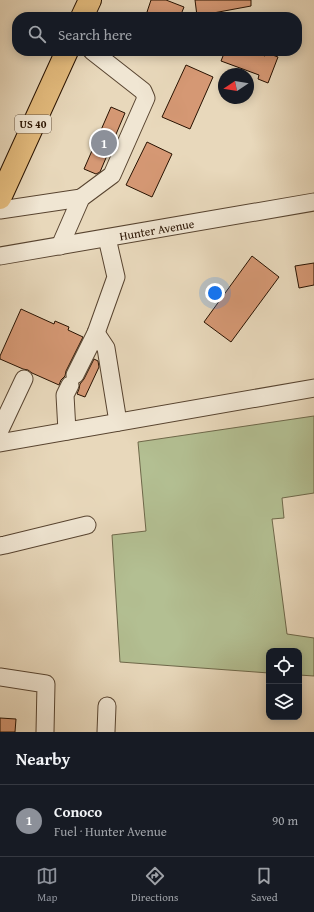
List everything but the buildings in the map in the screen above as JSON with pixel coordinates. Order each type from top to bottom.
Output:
[{"type":"main road","points":[[84,12],[90,0]]},
{"type":"main road","name":"US 40","points":[[0,198],[64,56]]},
{"type":"street","points":[[0,210],[81,198],[112,175],[146,98],[143,91],[98,56]]},
{"type":"street","points":[[60,246],[81,198]]},
{"type":"street","name":"Hunter Avenue","points":[[0,256],[314,202]]},
{"type":"street","points":[[67,431],[65,395],[96,334],[116,277],[107,238]]},
{"type":"street","points":[[96,334],[106,348],[118,422]]},
{"type":"street","points":[[0,430],[24,379]]},
{"type":"street","points":[[0,443],[314,388]]},
{"type":"street","points":[[0,546],[87,526]]},
{"type":"street","points":[[0,677],[46,684],[45,732]]},
{"type":"street","points":[[106,732],[107,706]]},
{"type":"green space","points":[[314,416],[314,493],[282,498],[284,518],[272,519],[287,634],[314,638],[314,676],[302,675],[302,648],[266,648],[266,673],[120,662],[112,535],[146,531],[138,442]]},
{"type":"place","name":"Conoco","points":[[104,143]]}]
